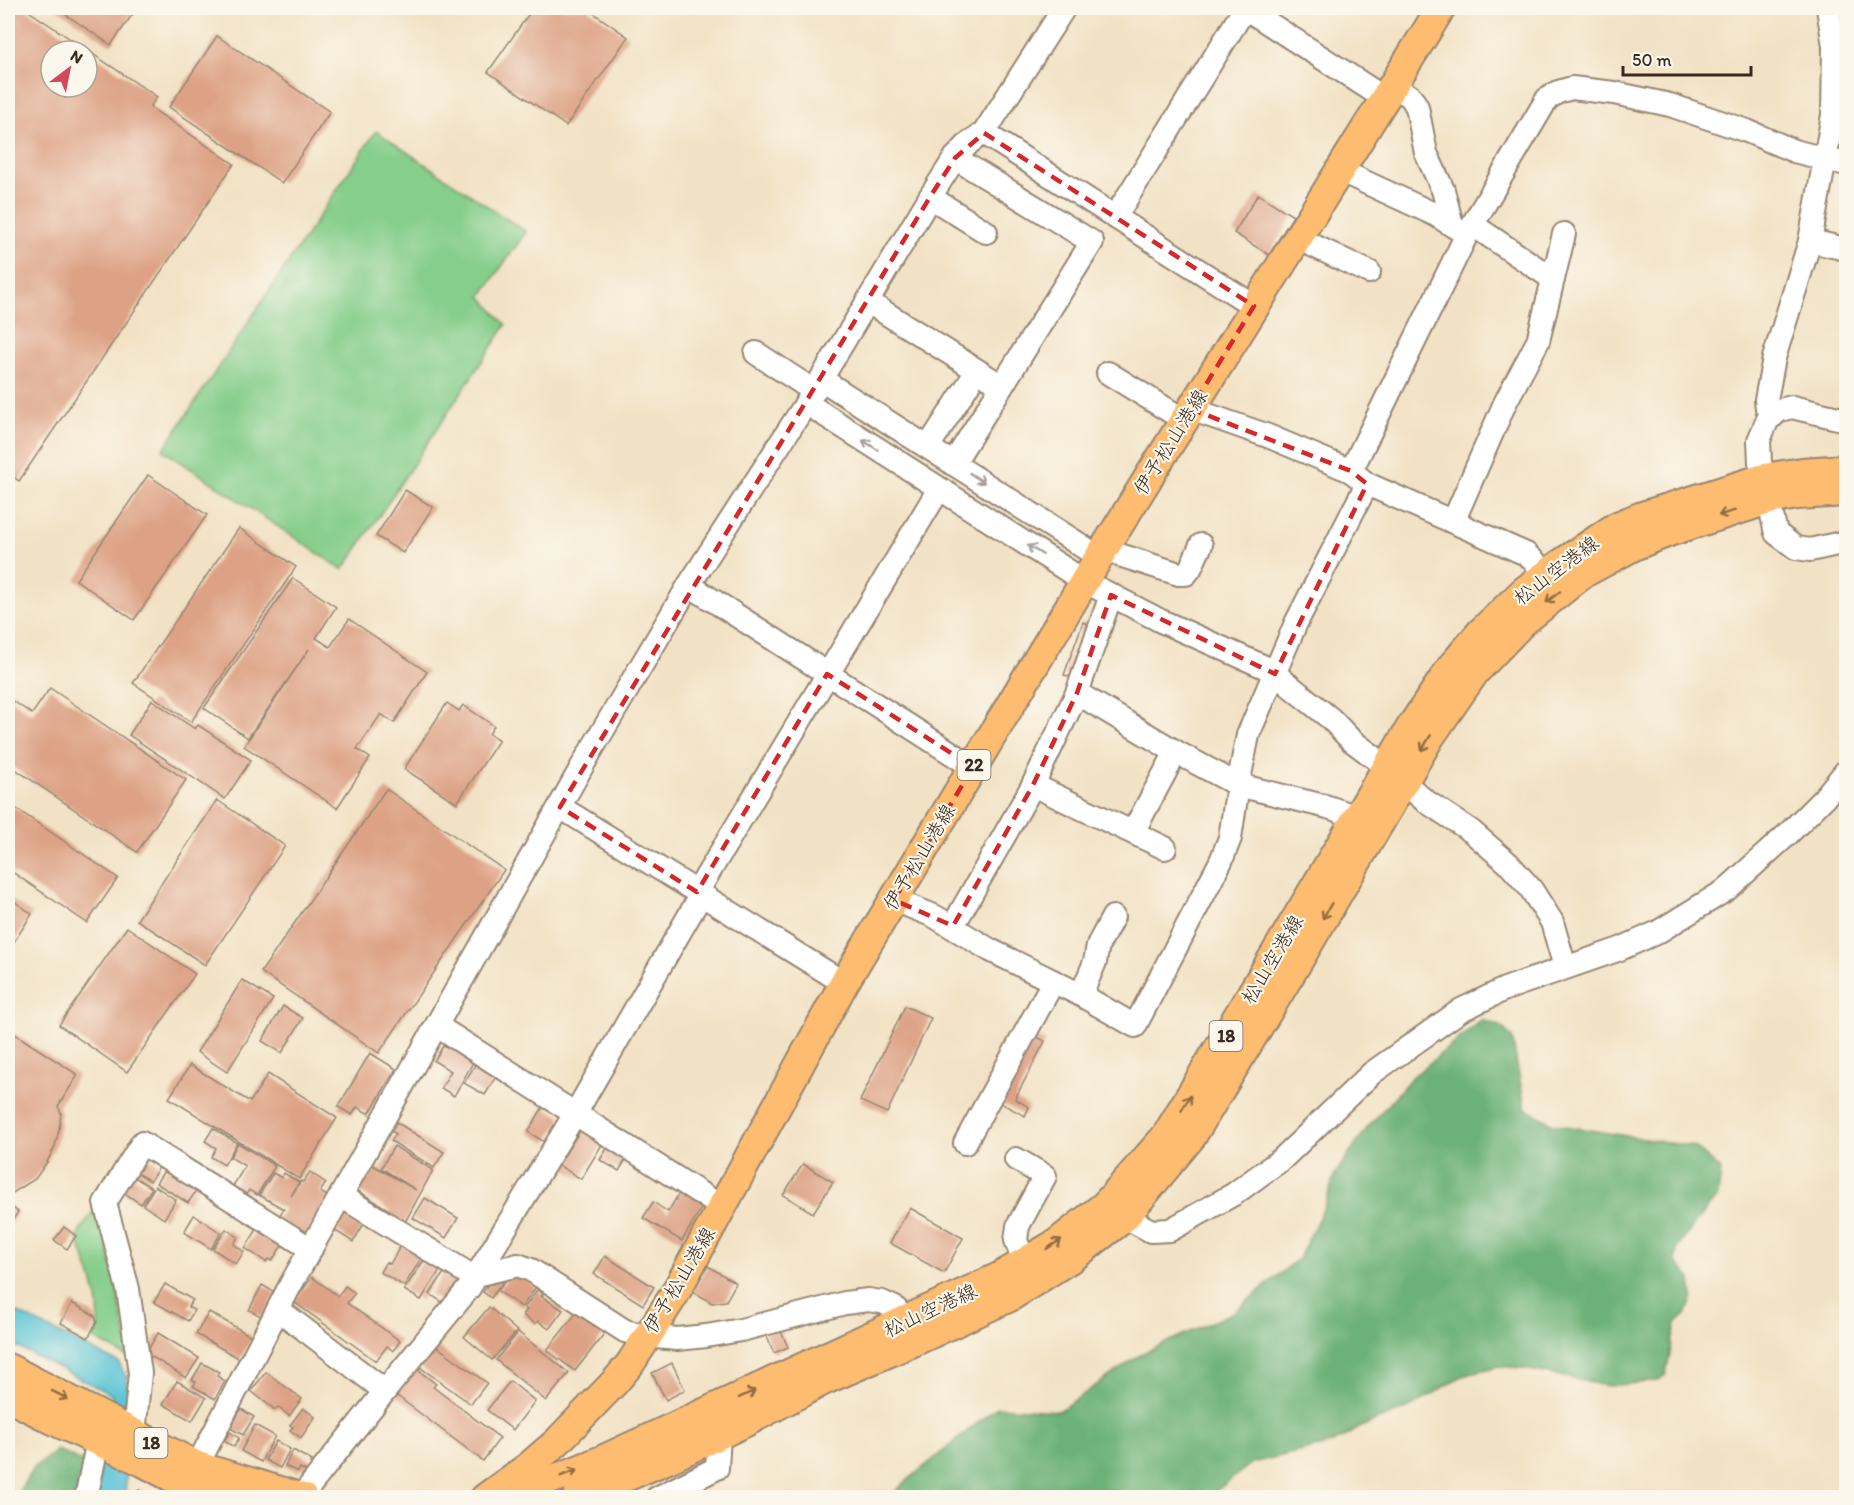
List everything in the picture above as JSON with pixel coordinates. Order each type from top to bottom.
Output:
[{"type":"main road","name":"伊予松山港線","points":[[485,1497],[528,1467],[557,1442],[630,1364],[674,1295],[844,983],[1084,581],[1441,8]]},
{"type":"main road","name":"松山空港線","points":[[494,1497],[565,1475],[602,1460],[906,1321],[999,1277],[1114,1211],[1166,1136],[1357,817],[1430,737],[1475,672],[1523,622],[1584,573],[1636,545],[1696,522],[1802,472],[1846,468]]},
{"type":"main road","name":"松山空港線","points":[[577,1497],[668,1459],[825,1380],[1010,1297],[1073,1257],[1114,1211],[1192,1136],[1395,774],[1432,694],[1481,632],[1524,591],[1617,526],[1642,516],[1767,489],[1797,495],[1846,492]]},
{"type":"main road","name":"18","points":[[8,1368],[191,1484],[220,1497]]},
{"type":"main road","name":"18","points":[[8,1397],[101,1429],[134,1434],[191,1484],[302,1497]]},
{"type":"street","points":[[191,1484],[311,1249],[560,807],[689,585],[814,391],[930,196],[955,158],[970,142],[984,133],[1064,8]]},
{"type":"street","points":[[1115,217],[1245,8],[1388,91],[1411,97],[1417,107],[1426,153],[1464,228]]},
{"type":"street","points":[[1773,416],[1767,408],[1766,400],[1774,358],[1836,162],[1840,118],[1840,46],[1828,8]]},
{"type":"street","points":[[894,900],[934,916],[990,950],[1081,995],[1135,1026],[1221,861],[1230,838],[1248,735],[1464,228],[1548,99],[1558,92],[1572,88],[1614,93],[1670,105],[1747,131],[1794,151],[1836,162]]},
{"type":"street","points":[[984,133],[1254,306]]},
{"type":"street","points":[[953,464],[1092,242],[955,158]]},
{"type":"street","points":[[1339,170],[1464,228],[1553,279]]},
{"type":"street","points":[[930,196],[986,232]]},
{"type":"street","points":[[1453,522],[1505,403],[1538,341],[1564,234]]},
{"type":"street","points":[[1297,238],[1369,272]]},
{"type":"street","points":[[1810,241],[1846,249]]},
{"type":"street","points":[[868,302],[1002,386]]},
{"type":"street","points":[[756,353],[814,391],[939,489],[1084,581],[1161,621],[1245,657],[1275,674],[1332,719],[1351,740],[1424,800],[1471,831],[1509,863],[1552,922],[1565,967]]},
{"type":"street","points":[[928,447],[977,371]]},
{"type":"street","points":[[1108,373],[1187,415],[1268,436],[1359,477],[1526,554],[1547,573]]},
{"type":"street","points":[[814,391],[928,447],[1102,553],[1186,574],[1190,570],[1200,545]]},
{"type":"street","points":[[1846,420],[1792,407],[1780,410],[1768,420],[1759,440],[1760,462],[1776,533],[1796,548],[1810,550],[1846,542]]},
{"type":"street","points":[[302,1497],[470,1288],[575,1114],[827,674],[939,489]]},
{"type":"street","points":[[689,585],[973,767]]},
{"type":"street","points":[[953,926],[1033,785],[1077,693],[1111,595]]},
{"type":"street","points":[[1077,693],[1176,752],[1238,785],[1328,807],[1357,817]]},
{"type":"street","points":[[1133,832],[1176,752]]},
{"type":"street","points":[[1114,1211],[1151,1231],[1170,1230],[1234,1194],[1282,1159],[1372,1073],[1461,1010],[1505,989],[1620,949],[1658,932],[1726,890],[1788,834],[1824,798],[1846,771]]},
{"type":"street","points":[[1033,785],[1165,848]]},
{"type":"street","points":[[560,807],[844,983]]},
{"type":"street","points":[[1081,995],[1095,962],[1098,945],[1113,917]]},
{"type":"street","points":[[965,1143],[1053,982]]},
{"type":"street","points":[[436,1026],[722,1207]]},
{"type":"street","points":[[134,1434],[140,1372],[128,1289],[105,1203],[142,1143],[311,1249]]},
{"type":"street","points":[[1016,1159],[1045,1176],[1018,1226],[1016,1240],[1024,1263]]},
{"type":"street","points":[[341,1196],[471,1276],[518,1265],[531,1270],[625,1331],[646,1336],[677,1339],[706,1336],[741,1330],[845,1303],[868,1300],[882,1302],[895,1308],[906,1321]]},
{"type":"street","points":[[279,1310],[385,1391]]},
{"type":"street","points":[[86,1497],[101,1429]]},
{"type":"street","points":[[657,1497],[717,1468],[719,1435]]},
{"type":"highlighted area","points":[[984,133],[1254,306],[1191,409],[1351,471],[1367,484],[1275,674],[1111,595],[1077,693],[1033,785],[953,926],[894,900],[973,767],[827,674],[697,892],[560,807],[955,158]]},
{"type":"green space","points":[[376,131],[526,232],[481,296],[506,325],[343,570],[163,450]]},
{"type":"green space","points":[[1482,1020],[1500,1026],[1512,1037],[1525,1108],[1553,1124],[1695,1147],[1721,1170],[1718,1196],[1677,1249],[1675,1261],[1691,1279],[1693,1297],[1686,1315],[1676,1323],[1666,1374],[1658,1381],[1607,1386],[1521,1368],[1498,1366],[1462,1376],[1413,1406],[1361,1427],[1331,1444],[1252,1463],[1208,1497],[890,1497],[997,1407],[1059,1411],[1143,1353],[1234,1312],[1299,1258],[1324,1207],[1335,1174],[1368,1127],[1410,1079]]},
{"type":"green space","points":[[99,1203],[131,1359],[93,1338],[99,1316],[98,1303],[78,1240],[79,1232]]},
{"type":"green space","points":[[57,1450],[87,1464],[79,1497],[15,1498],[33,1468]]},
{"type":"water","points":[[8,1308],[119,1363],[127,1379],[131,1403],[125,1497],[95,1497],[112,1395],[8,1342]]},
{"type":"building","points":[[8,8],[24,8],[70,39],[39,39],[39,99],[99,99],[99,58],[157,97],[150,107],[234,164],[19,481],[8,473]]},
{"type":"building","points":[[56,8],[137,8],[111,45]]},
{"type":"building","points":[[533,8],[586,8],[628,37],[566,126],[488,72]]},
{"type":"building","points":[[217,36],[330,112],[282,183],[169,107]]},
{"type":"building","points":[[1258,194],[1293,216],[1269,255],[1234,233]]},
{"type":"building","points":[[148,475],[207,515],[134,620],[76,580]]},
{"type":"building","points":[[405,490],[433,507],[403,553],[376,536]]},
{"type":"building","points":[[239,528],[296,567],[191,722],[133,683]]},
{"type":"building","points":[[293,578],[336,607],[316,638],[330,647],[349,619],[427,672],[394,723],[381,714],[357,749],[370,758],[337,808],[244,746],[309,649],[248,738],[204,708]]},
{"type":"building","points":[[1083,622],[1094,627],[1076,678],[1064,675]]},
{"type":"building","points":[[50,688],[186,780],[137,852],[8,764],[8,702],[10,699],[32,714]]},
{"type":"building","points":[[152,700],[195,729],[198,725],[251,760],[225,799],[129,735]]},
{"type":"building","points":[[447,703],[459,711],[463,705],[494,726],[489,734],[499,740],[457,803],[404,769]]},
{"type":"building","points":[[386,789],[504,870],[379,1053],[261,972]]},
{"type":"building","points":[[217,800],[285,846],[205,965],[137,920]]},
{"type":"building","points":[[8,803],[118,878],[87,923],[8,869]]},
{"type":"building","points":[[8,897],[32,914],[8,951]]},
{"type":"building","points":[[127,927],[195,974],[127,1072],[59,1025]]},
{"type":"building","points":[[242,980],[273,999],[227,1072],[197,1052]]},
{"type":"building","points":[[283,1006],[303,1018],[282,1053],[262,1041]]},
{"type":"building","points":[[905,1006],[931,1018],[887,1113],[860,1101]]},
{"type":"building","points":[[1027,1032],[1045,1041],[1015,1099],[1029,1107],[1025,1116],[993,1099]]},
{"type":"building","points":[[15,1034],[78,1075],[58,1106],[61,1113],[59,1130],[55,1146],[47,1162],[35,1179],[8,1196],[8,1045]]},
{"type":"building","points":[[451,1043],[476,1057],[454,1096],[441,1088],[451,1071],[434,1061],[443,1046],[448,1048]]},
{"type":"building","points":[[370,1053],[396,1069],[369,1114],[357,1107],[352,1115],[338,1107]]},
{"type":"building","points":[[478,1060],[498,1073],[485,1095],[464,1083]]},
{"type":"building","points":[[190,1065],[250,1102],[268,1074],[337,1118],[299,1179],[169,1098]]},
{"type":"building","points":[[543,1107],[562,1117],[546,1143],[528,1132]]},
{"type":"building","points":[[393,1120],[444,1152],[434,1168],[391,1141],[396,1134],[388,1129]]},
{"type":"building","points":[[213,1128],[237,1143],[224,1165],[211,1157],[216,1148],[205,1141]]},
{"type":"building","points":[[581,1129],[603,1143],[581,1179],[558,1165]]},
{"type":"building","points":[[238,1143],[275,1166],[257,1195],[249,1190],[243,1199],[230,1191],[245,1166],[230,1157]]},
{"type":"building","points":[[610,1143],[629,1154],[619,1171],[600,1160]]},
{"type":"building","points":[[394,1146],[433,1170],[404,1224],[389,1215],[391,1211],[358,1191],[357,1185],[369,1163],[416,1190],[381,1168]]},
{"type":"building","points":[[140,1150],[160,1166],[150,1181],[129,1167]]},
{"type":"building","points":[[803,1164],[833,1182],[813,1213],[783,1195]]},
{"type":"building","points":[[168,1165],[200,1185],[188,1203],[156,1183]]},
{"type":"building","points":[[310,1172],[326,1183],[320,1192],[329,1197],[305,1236],[277,1219],[284,1209],[259,1195],[273,1173],[282,1178],[284,1173],[299,1182],[291,1196]]},
{"type":"building","points":[[128,1173],[152,1188],[141,1204],[118,1189]]},
{"type":"building","points":[[155,1186],[176,1200],[164,1219],[143,1205]]},
{"type":"building","points":[[682,1188],[705,1202],[682,1241],[643,1218],[653,1202],[668,1212]]},
{"type":"building","points":[[425,1198],[458,1218],[446,1238],[413,1218]]},
{"type":"building","points":[[8,1204],[18,1212],[8,1228]]},
{"type":"building","points":[[345,1205],[367,1219],[353,1242],[331,1228]]},
{"type":"building","points":[[910,1208],[963,1238],[944,1273],[890,1243]]},
{"type":"building","points":[[194,1215],[221,1233],[211,1249],[184,1232]]},
{"type":"building","points":[[64,1227],[76,1236],[67,1249],[54,1240]]},
{"type":"building","points":[[258,1228],[285,1241],[272,1261],[268,1259],[266,1262],[245,1248]]},
{"type":"building","points":[[226,1229],[238,1237],[234,1244],[244,1252],[236,1264],[213,1249]]},
{"type":"building","points":[[402,1243],[423,1256],[404,1286],[380,1272],[386,1262],[390,1264]]},
{"type":"building","points":[[605,1256],[654,1287],[643,1305],[594,1274]]},
{"type":"building","points":[[424,1260],[440,1270],[421,1300],[404,1290]]},
{"type":"building","points":[[708,1266],[736,1283],[726,1301],[712,1303],[692,1291]]},
{"type":"building","points":[[445,1271],[463,1283],[448,1306],[430,1294]]},
{"type":"building","points":[[515,1273],[536,1287],[522,1307],[498,1291],[510,1274]]},
{"type":"building","points":[[312,1277],[338,1296],[345,1286],[355,1293],[347,1303],[400,1341],[393,1351],[387,1346],[376,1361],[294,1302]]},
{"type":"building","points":[[493,1277],[502,1283],[491,1298],[483,1292]]},
{"type":"building","points":[[165,1284],[193,1300],[188,1307],[194,1310],[188,1321],[154,1302]]},
{"type":"building","points":[[262,1285],[276,1293],[263,1317],[249,1310]]},
{"type":"building","points":[[537,1290],[543,1294],[541,1296],[563,1310],[549,1329],[538,1321],[535,1324],[523,1315],[527,1310],[524,1308]]},
{"type":"building","points":[[72,1303],[94,1315],[97,1322],[88,1338],[61,1323]]},
{"type":"building","points":[[489,1307],[517,1331],[492,1360],[464,1337]]},
{"type":"building","points":[[209,1312],[253,1337],[240,1359],[196,1334]]},
{"type":"building","points":[[577,1312],[604,1334],[575,1371],[547,1350]]},
{"type":"building","points":[[779,1327],[788,1347],[774,1353],[765,1333]]},
{"type":"building","points":[[518,1332],[569,1373],[546,1401],[496,1360]]},
{"type":"building","points":[[158,1333],[199,1358],[186,1378],[146,1353]]},
{"type":"building","points":[[428,1340],[487,1383],[471,1404],[413,1362]]},
{"type":"building","points":[[202,1363],[219,1372],[217,1376],[225,1381],[215,1399],[193,1386],[196,1382],[192,1380]]},
{"type":"building","points":[[672,1363],[685,1390],[666,1400],[652,1373]]},
{"type":"building","points":[[410,1364],[436,1384],[433,1387],[500,1438],[483,1461],[388,1389]]},
{"type":"building","points":[[266,1372],[302,1399],[289,1416],[278,1407],[275,1410],[251,1391]]},
{"type":"building","points":[[177,1381],[206,1398],[192,1421],[163,1404]]},
{"type":"building","points":[[510,1381],[535,1401],[513,1430],[487,1410]]},
{"type":"building","points":[[303,1408],[315,1417],[301,1438],[290,1430],[293,1427],[290,1425]]},
{"type":"building","points":[[241,1409],[254,1417],[243,1435],[230,1428]]},
{"type":"building","points":[[255,1425],[275,1436],[261,1462],[241,1451]]},
{"type":"building","points":[[230,1432],[239,1438],[234,1447],[224,1441]]},
{"type":"building","points":[[276,1441],[290,1449],[280,1468],[265,1460]]},
{"type":"building","points":[[293,1450],[312,1461],[310,1463],[315,1466],[310,1473],[300,1468],[298,1472],[285,1466]]},
{"type":"building","points":[[139,1490],[155,1498],[135,1498]]}]
